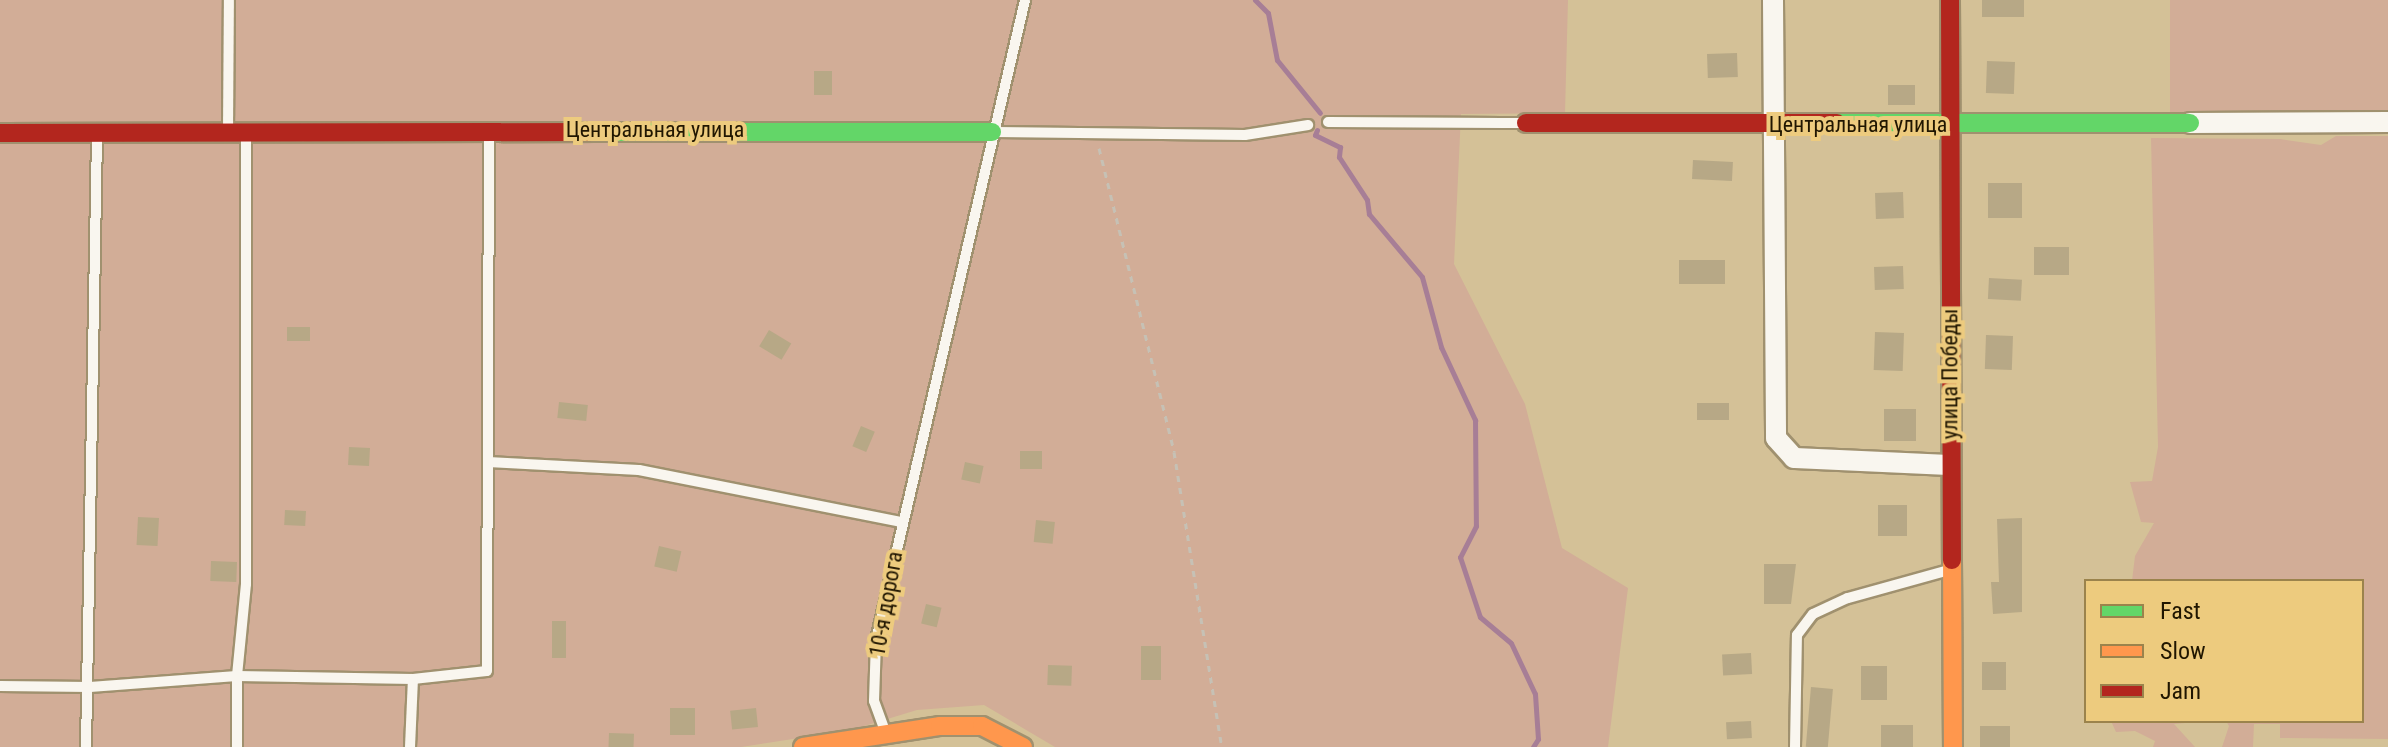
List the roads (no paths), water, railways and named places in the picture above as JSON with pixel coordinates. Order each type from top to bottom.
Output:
[{"type":"street","points":[[1773,0],[1776,438],[1794,458],[1950,465]]},
{"type":"street","name":"улица Победы","points":[[1950,0],[1953,747]]},
{"type":"street","name":"Центральная улица","points":[[1526,123],[1775,126],[2388,122]]},
{"type":"street","name":"Центральная улица","points":[[0,133],[237,134],[489,129],[992,132]]},
{"type":"street","points":[[803,747],[885,733],[982,726],[1023,747]]},
{"type":"lane","points":[[229,0],[237,134],[246,584],[237,676],[237,747]]},
{"type":"lane","name":"10-я дорога","points":[[885,733],[874,701],[876,640],[1025,0]]},
{"type":"lane","name":"Центральная улица","points":[[1328,122],[1526,123]]},
{"type":"lane","name":"Центральная улица","points":[[992,132],[1057,130],[1096,136],[1245,135],[1308,125]]},
{"type":"lane","points":[[0,686],[90,687],[237,676],[413,679],[487,671],[489,129]]},
{"type":"lane","points":[[86,747],[90,687],[97,134]]},
{"type":"lane","points":[[488,462],[639,470],[902,522]]},
{"type":"lane","points":[[1795,747],[1797,635],[1813,614],[1848,598],[1951,569]]},
{"type":"lane","points":[[410,747],[413,679]]},
{"type":"waterway","points":[[1255,0],[1268,13],[1277,60],[1320,113]]},
{"type":"waterway","points":[[1317,130],[1315,135],[1340,147],[1339,157],[1367,200],[1369,214],[1422,277],[1441,347],[1475,420],[1476,526],[1460,557],[1480,617],[1511,643],[1535,694],[1538,739],[1533,747]]}]
